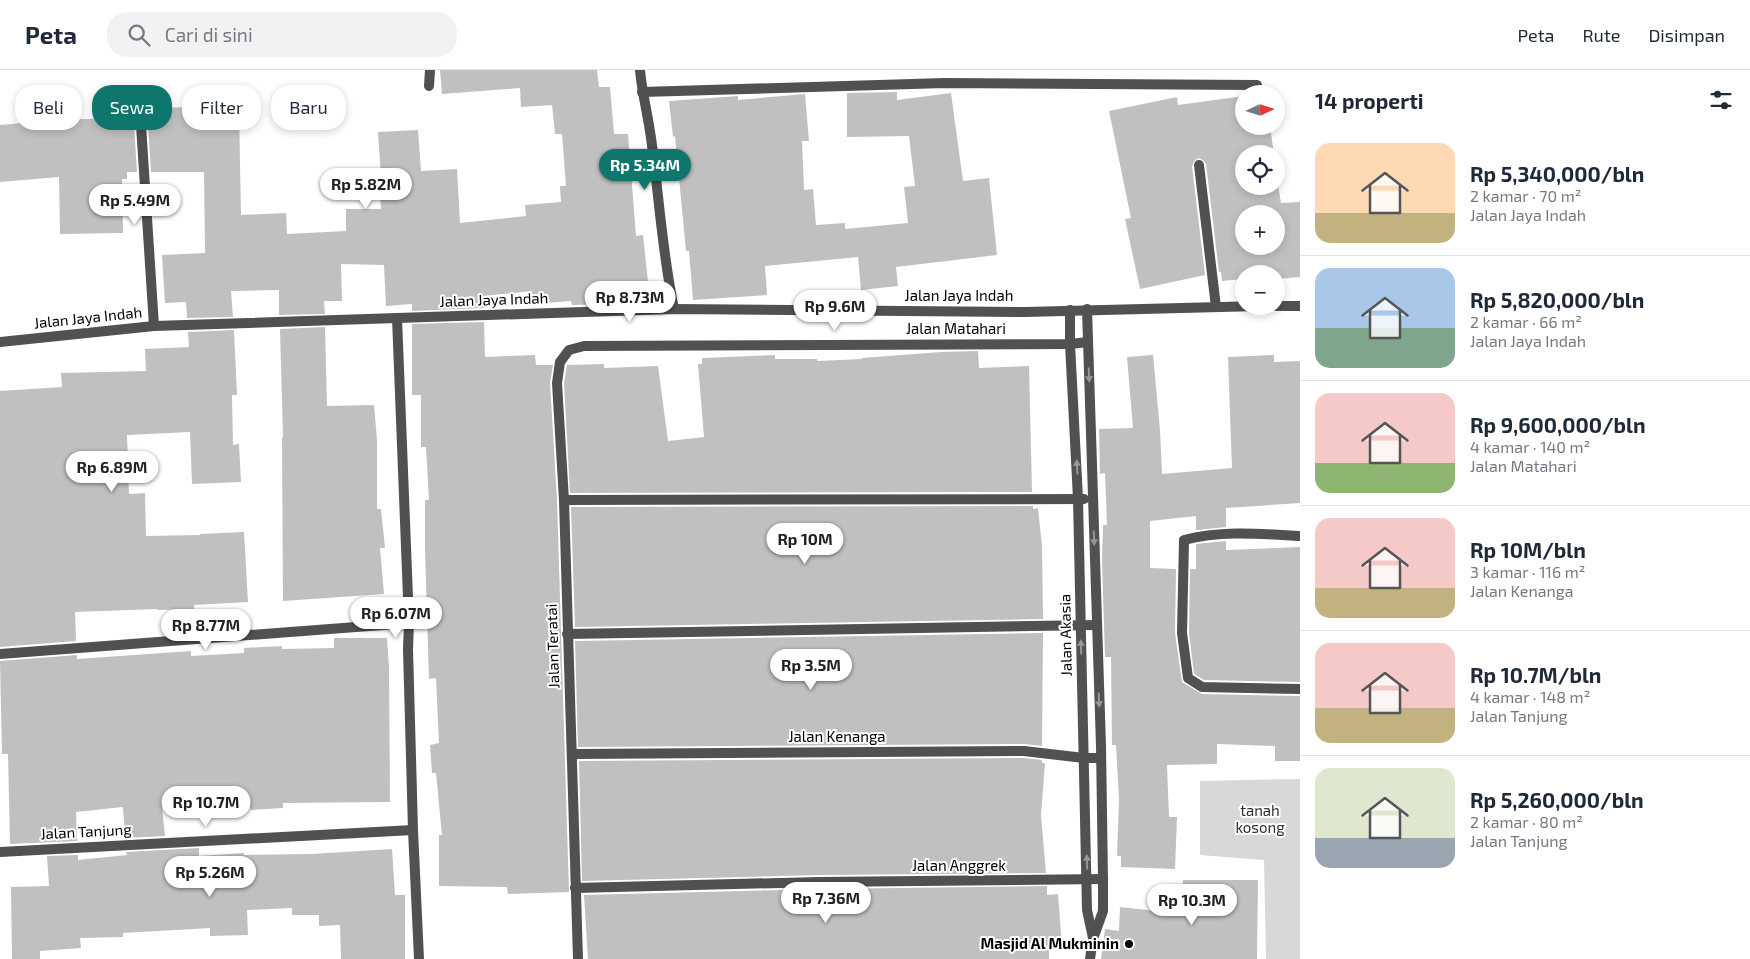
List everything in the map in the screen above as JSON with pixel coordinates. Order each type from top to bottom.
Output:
[{"type":"street","points":[[430,70],[430,86]]},
{"type":"street","points":[[640,70],[642,92],[651,136],[666,271],[674,309]]},
{"type":"street","points":[[642,92],[945,83],[1257,85]]},
{"type":"street","points":[[141,130],[154,326]]},
{"type":"street","points":[[1199,165],[1216,307]]},
{"type":"street","points":[[1285,306],[1300,306]]},
{"type":"street","name":"Jalan Jaya Indah","points":[[0,342],[154,326],[674,309],[1015,312],[1235,307]]},
{"type":"street","name":"Jalan Akasia","points":[[1087,309],[1101,758],[1103,911],[1093,938],[1090,959]]},
{"type":"street","name":"Jalan Akasia","points":[[1070,310],[1078,499],[1087,910],[1093,938]]},
{"type":"street","points":[[397,318],[409,623],[408,649],[413,830],[419,959]]},
{"type":"street","name":"Jalan Matahari","points":[[584,346],[1070,344],[1088,342]]},
{"type":"street","name":"Jalan Teratai","points":[[578,959],[573,754],[558,383],[560,362],[569,350],[584,346]]},
{"type":"street","points":[[564,500],[1092,499]]},
{"type":"street","points":[[1300,536],[1254,534],[1204,535],[1184,540],[1182,633],[1188,678],[1202,688],[1300,689]]},
{"type":"street","points":[[0,654],[409,623]]},
{"type":"street","points":[[568,634],[1096,625]]},
{"type":"street","name":"Jalan Kenanga","points":[[573,754],[1024,752],[1101,758]]},
{"type":"street","name":"Jalan Tanjung","points":[[0,852],[413,830]]},
{"type":"street","name":"Jalan Anggrek","points":[[575,888],[819,882],[1102,880]]},
{"type":"green space","name":"tanah kosong","points":[[1300,779],[1300,959],[1266,959],[1264,860],[1200,855],[1200,781]]},
{"type":"building","points":[[440,70],[597,70],[599,87],[610,87],[614,134],[628,134],[636,236],[643,235],[650,300],[611,304],[572,305],[571,301],[533,304],[532,291],[483,296],[484,308],[412,311],[412,304],[386,306],[384,265],[341,264],[342,301],[324,301],[325,314],[279,315],[279,290],[231,291],[233,317],[187,318],[186,302],[165,303],[162,255],[205,253],[204,172],[151,172],[148,130],[172,130],[172,108],[182,107],[182,130],[239,130],[241,215],[286,213],[287,234],[346,231],[346,209],[381,209],[380,191],[382,191],[378,132],[418,130],[421,171],[457,169],[460,223],[526,216],[525,205],[561,202],[560,186],[566,186],[562,134],[555,134],[552,105],[521,107],[520,88],[442,94]]},
{"type":"building","points":[[897,92],[897,100],[951,93],[963,181],[989,178],[997,255],[896,267],[898,286],[861,290],[858,257],[765,266],[767,295],[693,300],[689,251],[686,251],[675,136],[673,137],[669,101],[738,96],[738,100],[805,94],[809,141],[802,141],[804,190],[813,189],[816,225],[845,223],[845,229],[908,223],[904,187],[915,186],[909,136],[847,137],[847,93]]},
{"type":"building","points":[[1177,97],[1178,105],[1235,97],[1235,135],[1271,135],[1273,145],[1235,145],[1235,195],[1280,195],[1281,203],[1300,202],[1300,277],[1285,278],[1285,265],[1235,265],[1235,280],[1222,281],[1221,272],[1219,272],[1206,164],[1199,158],[1195,160],[1192,166],[1205,275],[1140,289],[1125,219],[1131,218],[1109,111]]},
{"type":"building","points":[[82,119],[92,119],[92,130],[134,130],[137,172],[127,172],[127,179],[122,179],[123,233],[60,234],[59,177],[0,182],[0,125],[15,124],[15,130],[82,130]]},
{"type":"building","points":[[484,322],[485,357],[535,355],[536,365],[553,365],[550,383],[557,500],[569,892],[508,894],[507,887],[439,886],[439,835],[442,835],[436,773],[432,773],[430,745],[439,743],[436,678],[429,679],[425,500],[429,500],[426,447],[421,447],[421,395],[412,395],[412,324]]},
{"type":"building","points":[[325,327],[327,406],[374,405],[377,440],[377,509],[381,509],[385,548],[380,548],[384,594],[283,601],[283,437],[280,329]]},
{"type":"building","points":[[234,330],[237,395],[232,395],[233,445],[239,444],[241,482],[192,484],[190,432],[127,435],[129,494],[145,493],[146,536],[244,532],[248,602],[194,605],[194,609],[75,612],[76,641],[0,647],[0,391],[62,387],[61,373],[146,371],[145,349],[189,347],[188,332]]},
{"type":"building","points":[[978,351],[979,368],[1029,366],[1032,492],[570,493],[564,383],[567,365],[604,364],[604,368],[658,366],[668,441],[704,437],[698,364],[702,364],[702,358],[775,355],[775,359],[817,359],[817,361]]},
{"type":"building","points":[[1153,355],[1162,474],[1232,468],[1228,357],[1274,355],[1274,362],[1300,361],[1300,503],[1226,508],[1226,527],[1196,530],[1196,516],[1150,521],[1150,568],[1176,569],[1175,633],[1182,682],[1202,694],[1300,696],[1300,761],[1275,761],[1275,746],[1217,744],[1217,764],[1167,765],[1169,817],[1177,817],[1175,869],[1121,867],[1121,856],[1117,856],[1119,800],[1116,745],[1112,745],[1111,657],[1105,657],[1102,562],[1103,525],[1107,525],[1105,473],[1100,474],[1099,429],[1133,428],[1127,357]]},
{"type":"building","points":[[1033,506],[1033,509],[1038,508],[1042,546],[1043,619],[575,627],[571,507]]},
{"type":"building","points":[[1226,541],[1226,550],[1300,547],[1300,682],[1204,680],[1194,674],[1189,633],[1190,569],[1196,569],[1196,544]]},
{"type":"building","points":[[1043,633],[1042,746],[1024,744],[578,747],[575,641]]},
{"type":"building","points":[[334,638],[387,638],[390,802],[283,803],[283,808],[251,810],[250,807],[209,808],[209,803],[162,807],[165,836],[125,838],[123,807],[76,812],[77,841],[10,844],[8,754],[2,754],[0,661],[77,655],[77,659],[191,651],[191,656],[244,653],[244,648],[282,646],[282,649],[334,648]]},
{"type":"building","points":[[1024,758],[1042,760],[1042,763],[1045,763],[1041,815],[1046,873],[819,875],[582,881],[579,761]]},
{"type":"building","points":[[199,848],[199,856],[244,853],[244,855],[312,854],[392,849],[395,895],[405,895],[405,959],[341,959],[340,925],[319,926],[319,915],[292,915],[292,908],[247,910],[248,935],[210,936],[210,928],[123,933],[123,937],[80,938],[81,948],[40,951],[40,959],[12,959],[11,887],[49,886],[47,856],[78,855],[78,860],[127,855],[126,852]]},
{"type":"building","points":[[1183,880],[1258,880],[1257,959],[1101,959],[1105,929],[1119,931],[1120,907],[1183,914]]},
{"type":"building","points":[[1047,886],[1047,895],[1058,894],[1062,946],[1049,947],[1049,959],[588,959],[584,895]]},
{"type":"place","name":"Masjid Al Mukminin","points":[[1129,944]]}]
